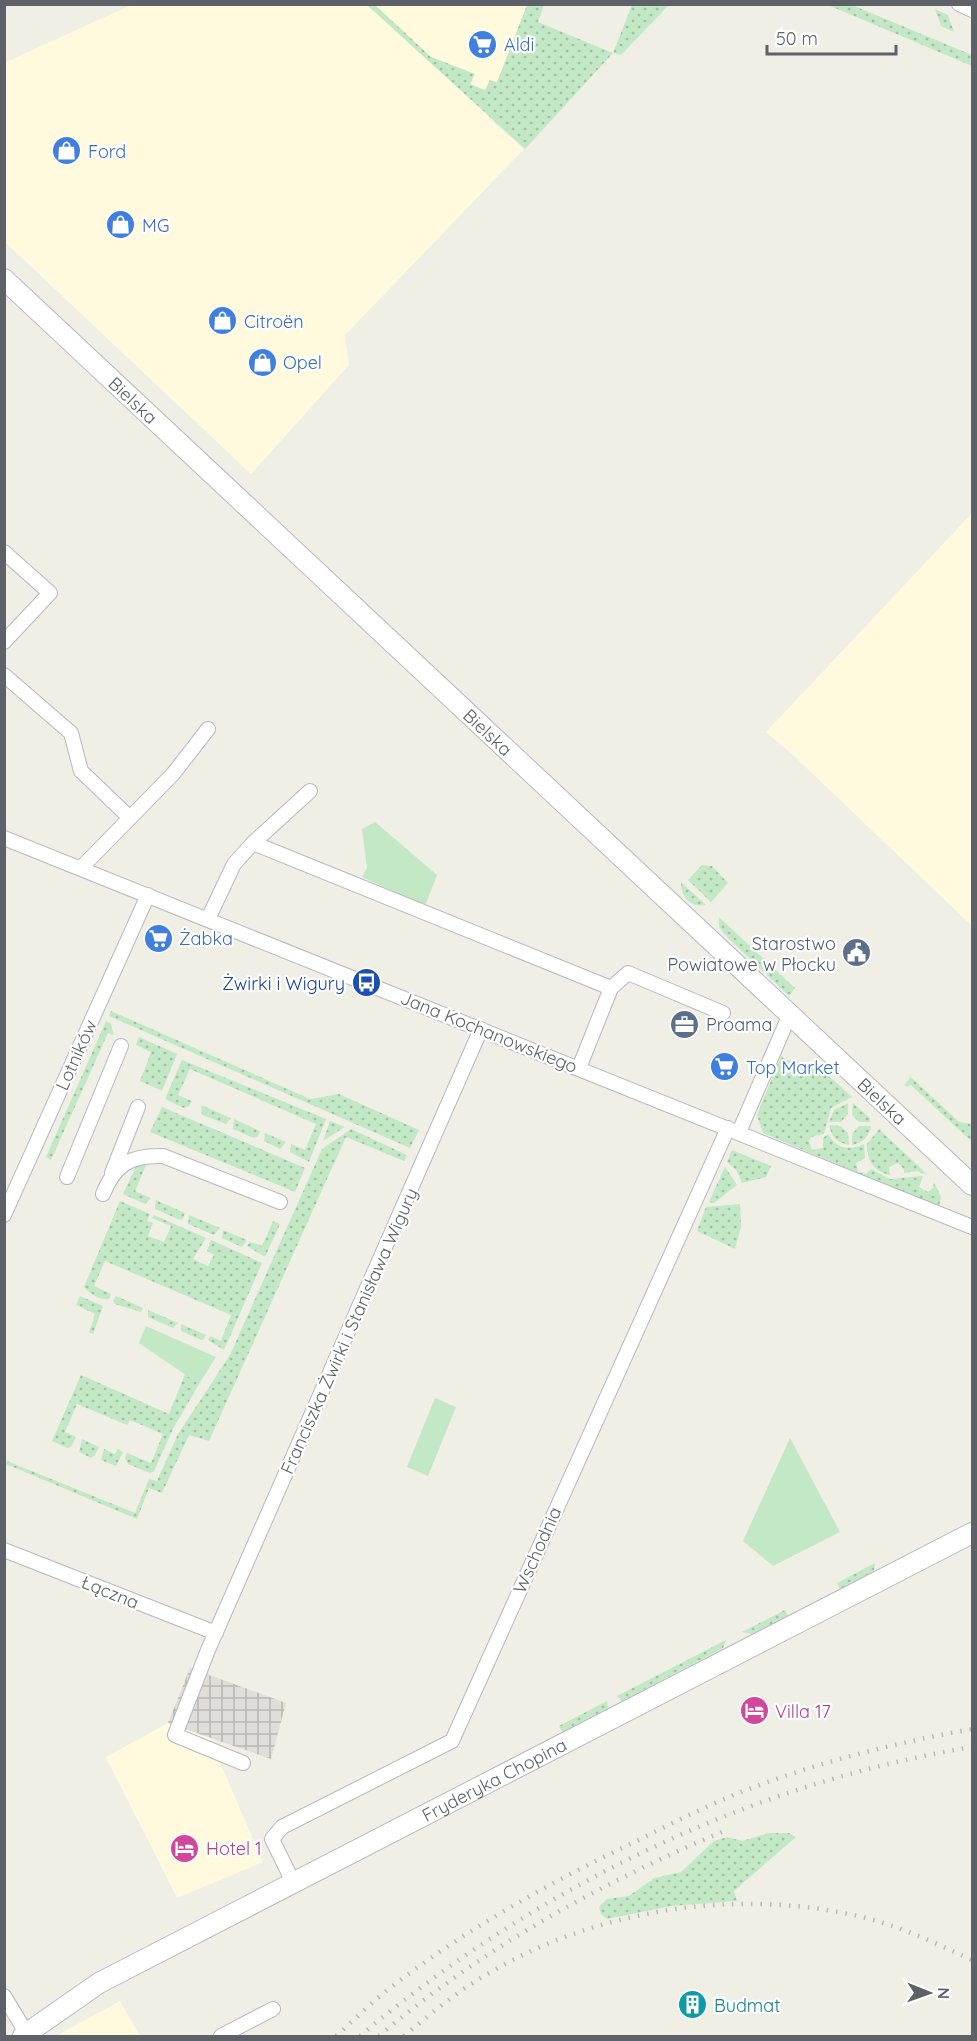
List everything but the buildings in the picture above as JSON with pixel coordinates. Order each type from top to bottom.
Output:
[{"type":"main road","name":"Bielska","points":[[4,279],[972,1185]]},
{"type":"main road","name":"Fryderyka Chopina","points":[[25,2035],[99,1983],[972,1533]]},
{"type":"street","points":[[959,4],[972,10]]},
{"type":"street","points":[[4,552],[50,593],[4,642]]},
{"type":"street","points":[[4,675],[71,733],[81,771],[130,818]]},
{"type":"street","points":[[81,868],[173,774],[208,729]]},
{"type":"street","points":[[208,919],[225,879],[253,843],[310,791]]},
{"type":"street","name":"Jana Kochanowskiego","points":[[4,838],[734,1130],[957,1223],[972,1227]]},
{"type":"street","points":[[253,843],[611,988]]},
{"type":"street","name":"Lotników","points":[[4,1215],[148,895]]},
{"type":"street","points":[[579,1068],[611,988],[628,973],[723,1013]]},
{"type":"street","points":[[734,1130],[790,1014]]},
{"type":"street","name":"Franciszka Żwirki i Stanisława Wigury","points":[[243,1762],[176,1735],[216,1634],[481,1029]]},
{"type":"street","points":[[67,1177],[121,1046]]},
{"type":"street","points":[[103,1194],[138,1107]]},
{"type":"street","name":"Wschodnia","points":[[293,1882],[272,1839],[282,1827],[452,1741],[734,1130]]},
{"type":"street","points":[[111,1174],[122,1165],[145,1155],[163,1156],[280,1202]]},
{"type":"street","points":[[957,1223],[972,1216]]},
{"type":"street","name":"Łączna","points":[[4,1550],[216,1634]]},
{"type":"street","points":[[4,1996],[25,2035]]},
{"type":"street","points":[[222,2037],[273,2009]]},
{"type":"shaded area","points":[[131,5],[535,5],[489,119],[524,149],[345,335],[349,365],[251,474],[5,242],[4,63]]},
{"type":"shaded area","points":[[972,513],[972,926],[766,732]]},
{"type":"shaded area","points":[[190,1668],[286,1703],[271,1759],[168,1723]]},
{"type":"shaded area","points":[[168,1723],[209,1737],[263,1862],[177,1898],[106,1757]]},
{"type":"shaded area","points":[[120,2001],[140,2036],[56,2036]]},
{"type":"green space","points":[[367,5],[375,5],[431,57],[475,74],[470,84],[485,90],[490,80],[497,82],[527,5],[544,5],[538,22],[613,53],[525,149]]},
{"type":"green space","points":[[632,5],[669,5],[621,55],[613,53]]},
{"type":"green space","points":[[828,5],[852,5],[972,55],[972,66]]},
{"type":"green space","points":[[935,9],[948,15],[954,32],[941,26]]},
{"type":"green space","points":[[375,822],[437,875],[425,906],[362,877],[367,868],[362,829]]},
{"type":"green space","points":[[702,865],[712,866],[728,883],[711,902],[688,880]]},
{"type":"green space","points":[[681,882],[706,905],[691,903],[685,897]]},
{"type":"green space","points":[[719,917],[795,988],[789,996],[728,938],[719,927]]},
{"type":"green space","points":[[111,1011],[310,1099],[339,1094],[419,1130],[410,1148],[109,1016]]},
{"type":"green space","points":[[106,1021],[111,1024],[114,1035],[108,1033],[51,1160],[46,1157]]},
{"type":"green space","points":[[139,1037],[177,1054],[162,1091],[140,1081],[151,1052],[136,1045]]},
{"type":"green space","points":[[781,1056],[787,1060],[817,1065],[852,1097],[831,1108],[824,1134],[811,1137],[809,1141],[812,1150],[823,1148],[823,1138],[828,1134],[839,1146],[854,1148],[864,1144],[865,1158],[856,1163],[858,1172],[866,1174],[871,1169],[890,1179],[923,1176],[919,1187],[928,1192],[933,1188],[934,1182],[941,1197],[939,1207],[763,1133],[757,1115]]},
{"type":"green space","points":[[182,1060],[326,1119],[309,1162],[290,1152],[291,1144],[305,1150],[316,1124],[190,1069],[178,1095],[192,1101],[189,1106],[184,1108],[165,1099]]},
{"type":"green space","points":[[911,1077],[959,1122],[972,1124],[972,1142],[911,1085],[907,1087],[904,1085]]},
{"type":"green space","points":[[848,1103],[848,1114],[841,1122],[829,1122],[834,1110]]},
{"type":"green space","points":[[853,1103],[870,1118],[870,1122],[859,1122],[852,1115]]},
{"type":"green space","points":[[201,1105],[231,1118],[226,1124],[202,1115]]},
{"type":"green space","points":[[162,1107],[305,1168],[295,1192],[150,1132]]},
{"type":"green space","points":[[234,1119],[260,1131],[258,1136],[254,1138],[233,1129]]},
{"type":"green space","points":[[330,1121],[345,1127],[323,1141]]},
{"type":"green space","points":[[829,1125],[840,1126],[848,1133],[849,1145],[835,1138]]},
{"type":"green space","points":[[859,1126],[871,1126],[864,1139],[852,1145],[852,1134]]},
{"type":"green space","points":[[880,1128],[928,1175],[917,1171],[904,1173],[904,1169],[898,1163],[889,1167],[890,1175],[875,1168],[868,1155],[867,1144]]},
{"type":"green space","points":[[351,1129],[407,1155],[404,1161],[346,1137],[209,1441],[189,1435],[162,1493],[149,1488],[137,1519],[6,1464],[7,1461],[135,1513],[149,1479],[157,1481],[178,1434],[230,1355],[322,1149]]},
{"type":"green space","points":[[265,1133],[286,1142],[280,1149],[264,1141]]},
{"type":"green space","points":[[732,1150],[771,1166],[766,1177],[742,1183],[737,1171],[727,1162]]},
{"type":"green space","points":[[138,1162],[146,1165],[135,1191],[151,1198],[145,1204],[123,1194]]},
{"type":"green space","points":[[725,1167],[737,1185],[714,1203],[709,1202]]},
{"type":"green space","points":[[156,1200],[185,1213],[183,1219],[180,1220],[155,1209]]},
{"type":"green space","points":[[120,1201],[150,1214],[147,1221],[153,1223],[148,1236],[164,1242],[171,1226],[152,1218],[154,1215],[206,1238],[193,1259],[208,1266],[214,1255],[207,1251],[211,1240],[262,1263],[224,1350],[208,1340],[210,1336],[221,1341],[231,1315],[105,1261],[94,1286],[111,1294],[109,1299],[95,1296],[84,1287]]},
{"type":"green space","points":[[740,1204],[741,1227],[735,1249],[697,1231],[706,1207]]},
{"type":"green space","points":[[189,1215],[220,1228],[214,1235],[188,1224]]},
{"type":"green space","points":[[273,1221],[280,1224],[265,1257],[247,1246],[250,1242],[262,1246]]},
{"type":"green space","points":[[223,1230],[247,1240],[242,1247],[222,1238]]},
{"type":"green space","points":[[80,1296],[103,1306],[93,1334],[89,1333],[95,1314],[76,1305]]},
{"type":"green space","points":[[116,1296],[143,1308],[141,1312],[115,1304],[113,1301]]},
{"type":"green space","points":[[148,1310],[178,1323],[173,1328],[148,1317]]},
{"type":"green space","points":[[181,1324],[206,1335],[204,1339],[201,1340],[181,1331]]},
{"type":"green space","points":[[146,1326],[216,1357],[199,1384],[139,1343]]},
{"type":"green space","points":[[185,1374],[199,1384],[173,1429],[154,1471],[150,1473],[128,1464],[125,1459],[127,1453],[151,1463],[163,1434],[130,1420],[127,1425],[77,1404],[65,1432],[76,1437],[71,1447],[67,1448],[52,1441],[81,1375],[169,1414]]},
{"type":"green space","points":[[435,1398],[456,1407],[428,1476],[407,1467]]},
{"type":"green space","points":[[790,1438],[840,1532],[773,1566],[743,1541]]},
{"type":"green space","points":[[82,1439],[99,1447],[91,1458],[79,1452]]},
{"type":"green space","points":[[104,1449],[115,1454],[118,1449],[123,1452],[116,1466],[101,1460]]},
{"type":"green space","points":[[875,1563],[874,1571],[840,1589],[837,1583]]},
{"type":"green space","points":[[785,1610],[788,1616],[752,1634],[742,1632]]},
{"type":"green space","points":[[726,1640],[723,1648],[622,1701],[617,1696]]},
{"type":"green space","points":[[607,1701],[608,1708],[562,1732],[559,1726]]},
{"type":"green space","points":[[769,1833],[789,1833],[796,1837],[734,1891],[737,1901],[671,1906],[607,1919],[601,1914],[599,1907],[607,1899],[629,1896],[654,1878],[681,1872],[714,1841],[727,1837],[742,1841]]},
{"type":"railway","points":[[336,2036],[390,1988],[472,1930],[559,1880],[710,1805],[826,1763],[884,1747],[972,1729]]},
{"type":"railway","points":[[360,2036],[427,1983],[497,1934],[571,1890],[647,1850],[725,1816],[806,1787],[888,1764],[972,1747]]},
{"type":"railway","points":[[379,2036],[419,2004],[502,1945],[590,1894],[729,1829]]},
{"type":"railway","points":[[404,2036],[466,1987],[519,1957],[564,1937],[612,1922],[661,1911],[710,1905],[760,1904],[810,1908],[858,1916],[887,1924],[972,1960]]},
{"type":"place","name":"Aldi","points":[[483,44]]},
{"type":"place","name":"Ford","points":[[67,151]]},
{"type":"place","name":"MG","points":[[121,225]]},
{"type":"place","name":"Citroën","points":[[223,321]]},
{"type":"place","name":"Opel","points":[[262,362]]},
{"type":"place","name":"Żabka","points":[[158,938]]},
{"type":"place","name":"Starostwo Powiatowe w Płocku","points":[[857,953]]},
{"type":"place","name":"Żwirki i Wigury","points":[[366,983]]},
{"type":"place","name":"Proama","points":[[685,1024]]},
{"type":"place","name":"Top Market","points":[[725,1067]]},
{"type":"place","name":"Villa 17","points":[[754,1711]]},
{"type":"place","name":"Hotel 1","points":[[185,1848]]},
{"type":"place","name":"Budmat","points":[[693,2005]]}]
